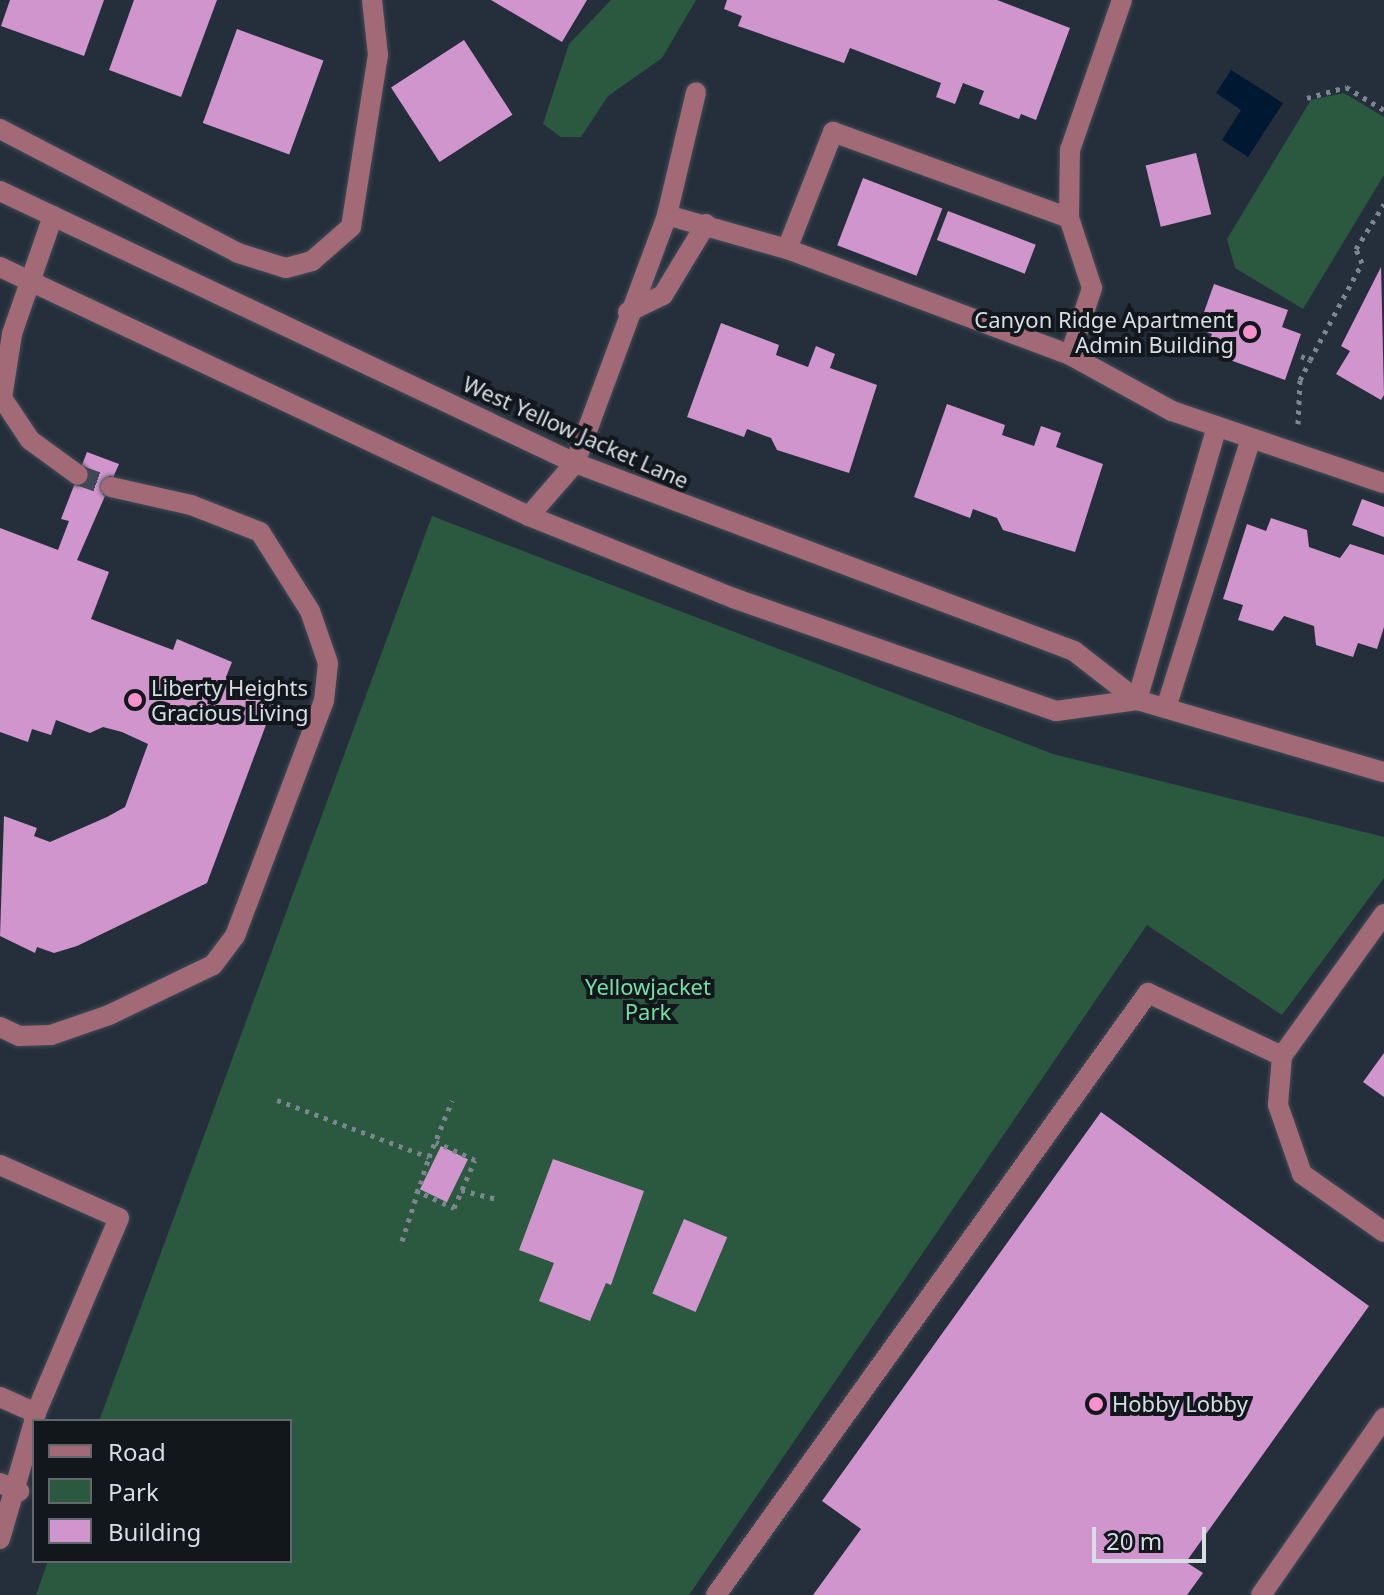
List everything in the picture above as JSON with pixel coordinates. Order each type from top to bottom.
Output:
[{"type":"street","points":[[0,129],[238,253],[286,268],[312,261],[351,227],[378,55],[372,0]]},
{"type":"street","points":[[1070,355],[1092,288],[1069,218],[1070,150],[1122,0]]},
{"type":"street","points":[[529,516],[575,463],[628,312],[667,215],[696,92]]},
{"type":"street","points":[[787,249],[833,132],[1069,218]]},
{"type":"street","name":"West Yellow Jacket Lane","points":[[0,191],[575,463],[1074,651],[1137,700],[1384,772]]},
{"type":"street","points":[[667,215],[787,249],[1070,355],[1172,411],[1384,483]]},
{"type":"street","points":[[53,216],[12,334],[1,398],[30,440],[78,475]]},
{"type":"street","points":[[628,312],[663,295],[706,224]]},
{"type":"street","name":"West Yellow Jacket Lane","points":[[0,267],[529,516],[733,598],[1056,711],[1137,700]]},
{"type":"street","points":[[1137,700],[1217,426]]},
{"type":"street","points":[[1166,708],[1251,438]]},
{"type":"street","points":[[0,1027],[19,1036],[51,1035],[109,1015],[213,965],[235,936],[324,701],[328,663],[310,611],[260,532],[191,505],[111,487]]},
{"type":"street","points":[[1384,914],[1282,1056],[1278,1105],[1302,1174],[1384,1232]]},
{"type":"street","points":[[716,1595],[1148,993],[1282,1056]]},
{"type":"street","points":[[0,1165],[119,1218],[35,1419],[0,1397]]},
{"type":"street","points":[[1261,1595],[1384,1418]]},
{"type":"street","points":[[0,1539],[9,1487],[32,1427]]},
{"type":"path","points":[[1307,98],[1346,87],[1384,110]]},
{"type":"path","points":[[1289,452],[1303,408],[1300,380],[1362,263],[1356,249],[1384,204]]},
{"type":"path","points":[[1301,356],[1310,360]]},
{"type":"path","points":[[277,1100],[429,1157]]},
{"type":"path","points":[[402,1241],[415,1190],[452,1101]]},
{"type":"path","points":[[415,1190],[454,1208],[475,1160],[436,1142]]},
{"type":"path","points":[[461,1190],[496,1199]]},
{"type":"green space","points":[[611,0],[696,0],[662,58],[608,96],[581,137],[561,137],[543,124],[569,44]]},
{"type":"green space","points":[[1344,93],[1384,117],[1384,175],[1303,309],[1235,268],[1227,239],[1311,100]]},
{"type":"green space","name":"Yellowjacket Park","points":[[432,516],[1053,754],[1384,837],[1384,878],[1282,1015],[1147,925],[689,1595],[36,1595],[47,1563],[292,1563],[292,1419],[100,1419]]},
{"type":"water","points":[[1231,70],[1283,103],[1248,157],[1222,140],[1241,110],[1216,93]]},
{"type":"building","points":[[10,0],[104,0],[84,56],[1,26]]},
{"type":"building","points":[[134,0],[217,0],[181,97],[109,70]]},
{"type":"building","points":[[491,0],[587,0],[562,42]]},
{"type":"building","points":[[727,0],[997,0],[1070,28],[1036,120],[1021,114],[1019,119],[979,104],[984,91],[963,83],[955,104],[936,97],[941,83],[850,48],[844,63],[738,26],[742,16],[724,9]]},
{"type":"building","points":[[237,29],[323,60],[289,154],[203,123]]},
{"type":"building","points":[[464,40],[512,115],[440,162],[391,87]]},
{"type":"building","points":[[1196,153],[1211,214],[1161,227],[1146,166]]},
{"type":"building","points":[[863,178],[942,208],[917,276],[837,245]]},
{"type":"building","points":[[948,211],[1036,245],[1025,274],[937,240]]},
{"type":"building","points":[[1381,267],[1384,395],[1381,400],[1336,374],[1350,351],[1341,346]]},
{"type":"building","name":"Canyon Ridge Apartment Admin Building","points":[[1214,284],[1288,310],[1282,327],[1301,334],[1285,380],[1205,351],[1212,334],[1198,329]]},
{"type":"building","points":[[721,323],[779,345],[776,355],[808,367],[816,346],[835,354],[830,368],[877,385],[849,473],[777,450],[771,438],[747,429],[744,437],[687,417]]},
{"type":"building","points":[[947,404],[1005,425],[1002,435],[1034,446],[1041,426],[1061,433],[1056,447],[1103,464],[1075,552],[1003,530],[997,518],[973,509],[970,518],[914,497]]},
{"type":"building","name":"Liberty Heights Gracious Living","points":[[87,452],[119,464],[77,560],[109,572],[91,619],[173,650],[177,639],[232,662],[226,677],[236,681],[232,691],[248,696],[253,684],[274,692],[273,706],[207,883],[77,946],[54,953],[37,947],[35,953],[0,936],[4,816],[37,828],[34,836],[50,842],[107,817],[125,807],[148,744],[103,727],[90,733],[56,720],[51,735],[32,729],[28,742],[0,732],[0,528],[58,550],[69,521],[61,519]]},
{"type":"building","points":[[1362,499],[1384,507],[1384,537],[1352,525]]},
{"type":"building","points":[[1271,518],[1307,530],[1309,547],[1340,558],[1350,544],[1384,555],[1384,627],[1377,649],[1358,643],[1353,657],[1316,645],[1314,626],[1284,616],[1273,631],[1238,620],[1243,605],[1223,599],[1247,524],[1266,531]]},
{"type":"building","points":[[1384,1053],[1384,1097],[1363,1082]]},
{"type":"building","name":"Hobby Lobby","points":[[1101,1112],[1369,1306],[1186,1562],[1203,1573],[1187,1595],[813,1595],[861,1529],[822,1501]]},
{"type":"building","points":[[441,1146],[468,1159],[447,1202],[420,1189]]},
{"type":"building","points":[[553,1159],[644,1191],[611,1285],[606,1283],[590,1321],[539,1301],[554,1263],[519,1250]]},
{"type":"building","points":[[684,1219],[727,1237],[696,1312],[652,1294]]},
{"type":"tunnel","points":[[78,475],[111,487]]},
{"type":"place","name":"Canyon Ridge Apartment Admin Building","points":[[1250,332]]},
{"type":"place","name":"Liberty Heights Gracious Living","points":[[135,700]]},
{"type":"place","name":"Hobby Lobby","points":[[1096,1404]]}]
